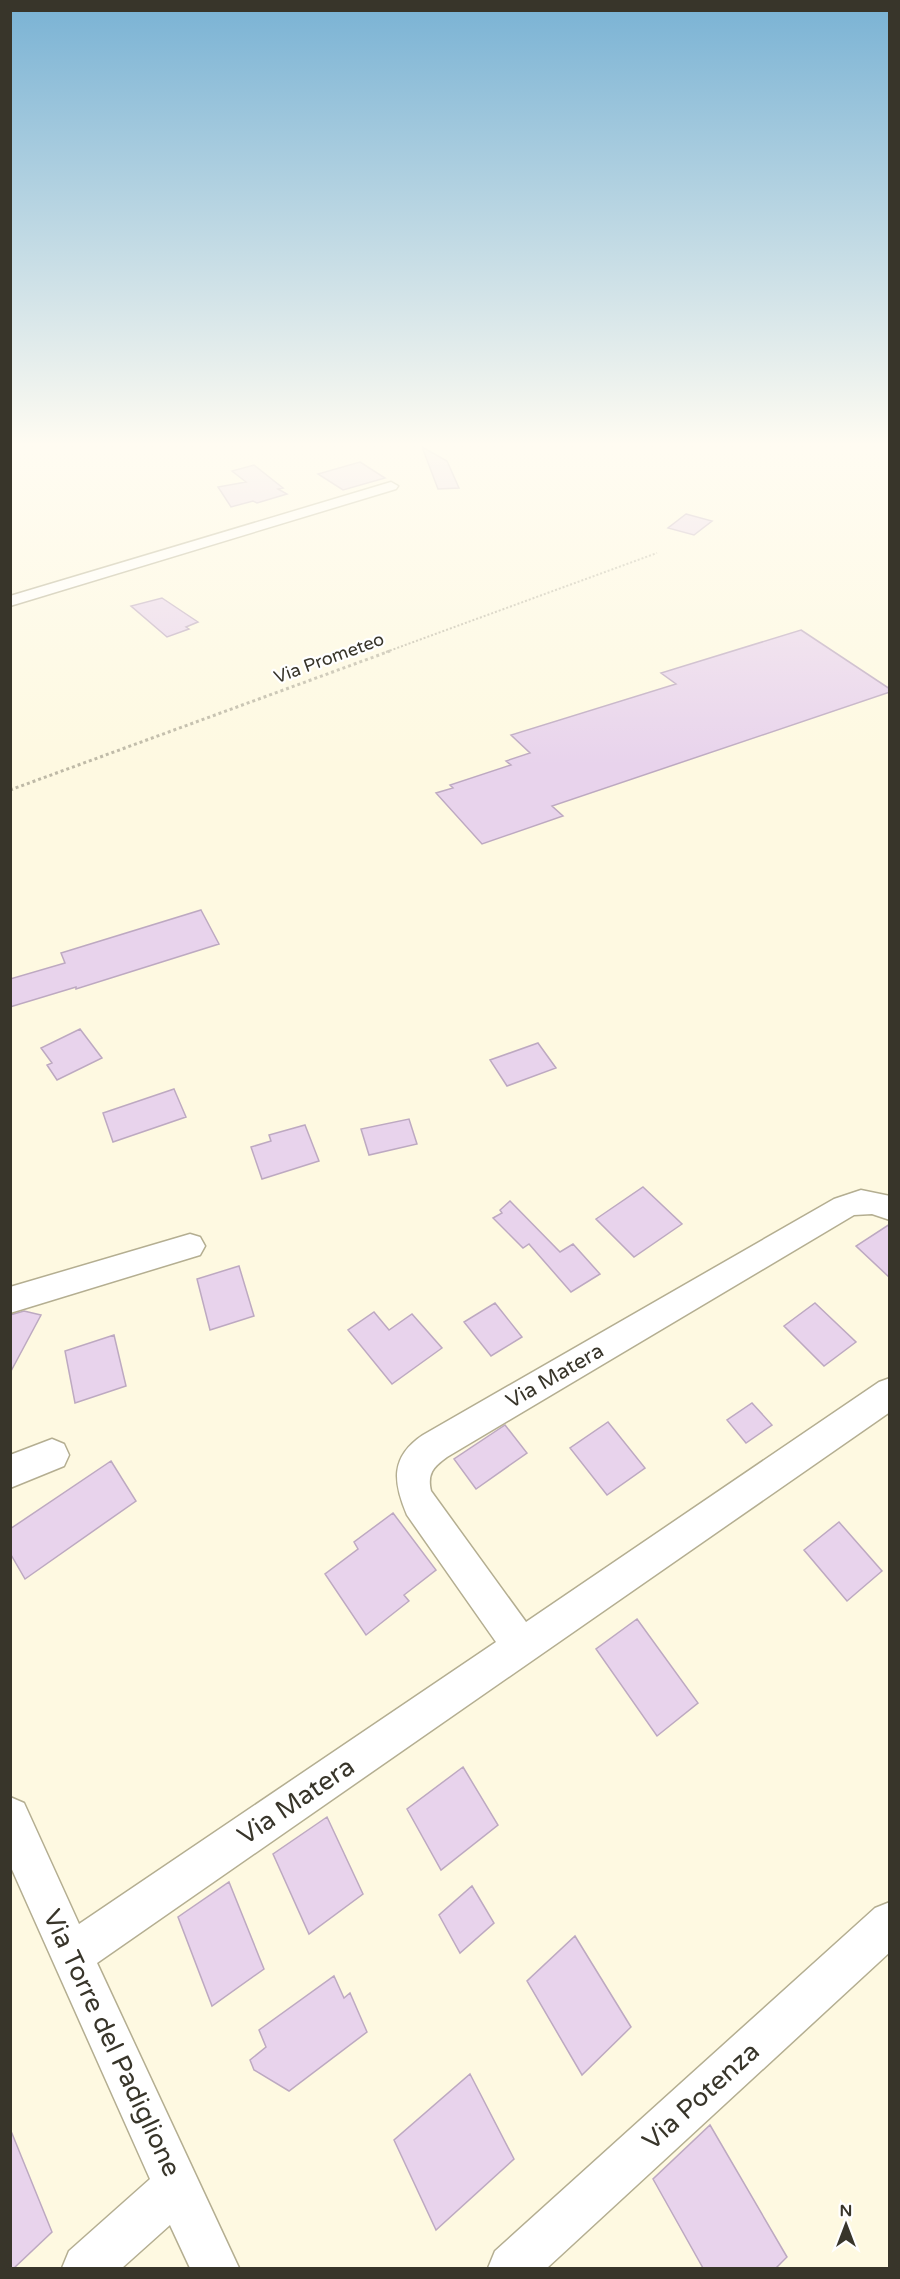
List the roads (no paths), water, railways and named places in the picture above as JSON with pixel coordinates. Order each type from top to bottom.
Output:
[{"type":"street","points":[[10,601],[168,553]]},
{"type":"street","name":"Via Matera","points":[[521,1646],[419,1503],[411,1481],[414,1465],[419,1458],[435,1446],[844,1207],[864,1201],[877,1202],[890,1208]]},
{"type":"street","points":[[10,1300],[190,1246]]},
{"type":"street","name":"Via Matera","points":[[71,1955],[890,1393]]},
{"type":"street","points":[[10,1472],[52,1455]]},
{"type":"street","name":"Via Torre del Padiglione","points":[[10,1817],[215,2268]]},
{"type":"street","name":"Via Potenza","points":[[512,2268],[890,1923]]},
{"type":"street","points":[[86,2268],[178,2186]]}]
